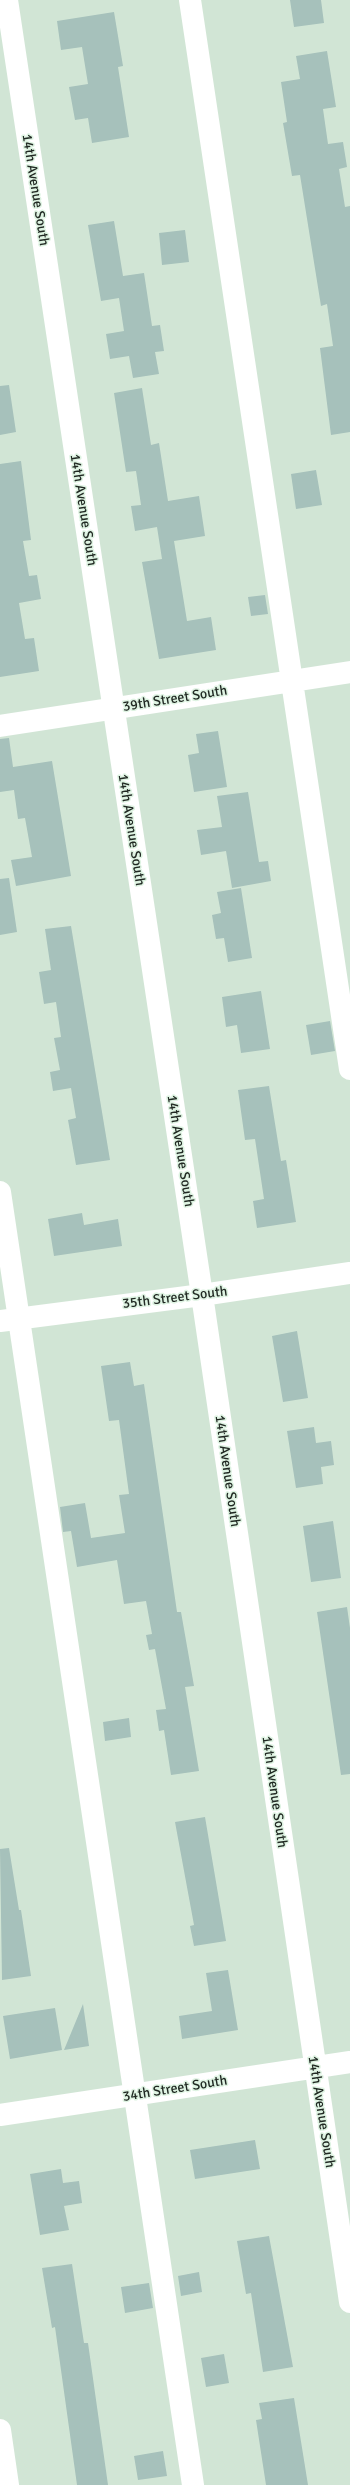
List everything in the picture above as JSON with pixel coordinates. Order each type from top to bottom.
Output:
[{"type":"street","name":"14th Avenue South","points":[[7,0],[202,1295],[314,2068],[350,2302]]},
{"type":"street","points":[[190,0],[350,1069]]},
{"type":"street","name":"39th Street South","points":[[0,726],[350,672]]},
{"type":"street","points":[[0,1192],[9,1319],[134,2095],[193,2485]]},
{"type":"street","name":"35th Street South","points":[[9,1319],[202,1295],[350,1273]]},
{"type":"street","name":"34th Street South","points":[[0,2116],[350,2062]]},
{"type":"street","points":[[0,2430],[8,2485]]},
{"type":"building","points":[[290,0],[321,0],[324,23],[294,27]]},
{"type":"building","points":[[114,12],[123,66],[118,67],[129,137],[92,143],[88,118],[75,120],[69,87],[88,84],[82,47],[61,50],[57,21]]},
{"type":"building","points":[[327,51],[336,107],[323,109],[328,144],[343,142],[347,167],[339,169],[345,207],[350,206],[350,432],[331,435],[320,348],[333,346],[327,304],[321,306],[300,175],[292,176],[283,123],[287,122],[281,82],[300,79],[296,56]]},
{"type":"building","points":[[114,221],[123,276],[144,273],[152,326],[160,325],[164,351],[155,352],[159,374],[133,378],[129,356],[110,359],[106,334],[124,331],[119,298],[101,301],[88,225]]},
{"type":"building","points":[[185,230],[189,262],[162,265],[159,233]]},
{"type":"building","points":[[9,385],[16,432],[0,435],[0,386]]},
{"type":"building","points":[[142,388],[151,445],[159,443],[168,501],[199,496],[205,536],[174,541],[187,621],[211,617],[216,650],[159,659],[142,562],[162,559],[157,527],[135,531],[131,506],[141,505],[136,471],[126,472],[114,393]]},
{"type":"building","points":[[21,461],[31,540],[23,541],[29,576],[37,575],[41,599],[19,603],[25,639],[34,638],[39,671],[0,677],[0,464]]},
{"type":"building","points":[[316,470],[322,505],[296,509],[291,474]]},
{"type":"building","points":[[265,595],[268,614],[251,616],[248,597]]},
{"type":"building","points":[[218,731],[227,787],[194,792],[188,755],[199,753],[196,734]]},
{"type":"building","points":[[9,738],[13,767],[52,761],[71,876],[16,886],[11,860],[32,857],[25,818],[18,819],[14,790],[0,792],[0,739]]},
{"type":"building","points":[[248,792],[259,862],[268,861],[271,881],[232,888],[226,851],[201,855],[197,830],[222,827],[217,796]]},
{"type":"building","points":[[9,878],[17,932],[0,935],[0,879]]},
{"type":"building","points":[[241,888],[252,958],[228,962],[224,938],[216,939],[212,915],[221,913],[217,892]]},
{"type":"building","points":[[71,926],[110,1160],[76,1165],[68,1120],[76,1118],[71,1088],[53,1091],[50,1072],[60,1070],[54,1038],[61,1037],[56,1002],[44,1004],[39,972],[51,970],[45,929]]},
{"type":"building","points":[[261,991],[270,1049],[241,1053],[237,1025],[226,1027],[222,997]]},
{"type":"building","points":[[330,1021],[335,1051],[311,1055],[306,1025]]},
{"type":"building","points":[[269,1086],[281,1161],[286,1160],[296,1222],[257,1228],[253,1201],[264,1199],[255,1139],[245,1140],[238,1090]]},
{"type":"building","points":[[82,1213],[84,1225],[118,1219],[122,1246],[54,1256],[48,1219]]},
{"type":"building","points":[[297,1331],[308,1398],[283,1402],[272,1336]]},
{"type":"building","points":[[130,1362],[134,1386],[144,1384],[177,1612],[181,1612],[194,1686],[185,1687],[199,1771],[171,1775],[164,1730],[159,1731],[156,1710],[166,1709],[155,1649],[149,1650],[146,1635],[152,1634],[146,1601],[124,1604],[117,1560],[77,1567],[71,1531],[63,1532],[60,1507],[85,1503],[91,1538],[125,1533],[119,1495],[129,1494],[119,1420],[109,1421],[101,1366]]},
{"type":"building","points":[[314,1427],[316,1443],[331,1441],[334,1465],[321,1467],[323,1484],[296,1488],[287,1431]]},
{"type":"building","points":[[333,1521],[341,1578],[311,1582],[303,1526]]},
{"type":"building","points":[[347,1607],[350,1628],[350,1774],[341,1775],[317,1612]]},
{"type":"building","points":[[129,1718],[131,1737],[105,1741],[103,1722]]},
{"type":"building","points":[[205,1817],[226,1941],[194,1946],[190,1926],[194,1925],[175,1822]]},
{"type":"building","points":[[9,1848],[19,1910],[21,1910],[31,1976],[2,1980],[0,1849]]},
{"type":"building","points":[[228,1970],[238,2030],[182,2039],[179,2016],[212,2011],[206,1973]]},
{"type":"building","points":[[83,2004],[89,2046],[64,2050]]},
{"type":"building","points":[[55,2008],[62,2050],[10,2059],[3,2016]]},
{"type":"building","points":[[255,2140],[260,2169],[195,2179],[190,2150]]},
{"type":"building","points":[[61,2169],[63,2183],[79,2181],[82,2203],[64,2206],[69,2230],[40,2235],[30,2174]]},
{"type":"building","points":[[269,2236],[293,2367],[263,2372],[251,2293],[246,2294],[237,2241]]},
{"type":"building","points":[[72,2264],[84,2343],[88,2343],[108,2485],[77,2485],[55,2327],[52,2328],[42,2268]]},
{"type":"building","points":[[199,2272],[202,2292],[181,2296],[178,2276]]},
{"type":"building","points":[[149,2283],[153,2308],[125,2313],[121,2287]]},
{"type":"building","points":[[224,2354],[229,2383],[206,2387],[201,2358]]},
{"type":"building","points":[[294,2398],[308,2485],[266,2485],[256,2420],[262,2419],[259,2403]]},
{"type":"building","points":[[163,2451],[167,2476],[138,2480],[134,2456]]}]
